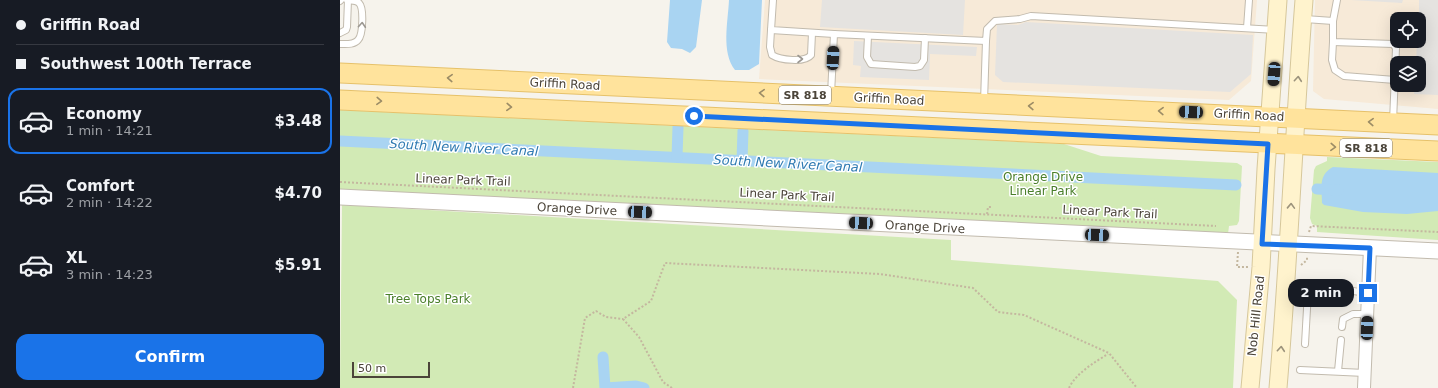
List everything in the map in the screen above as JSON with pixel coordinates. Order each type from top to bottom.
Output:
[{"type":"main road","name":"Nob Hill Road","points":[[1250,388],[1262,244],[1278,0]]},
{"type":"main road","points":[[1278,388],[1289,245],[1295,118],[1304,0]]},
{"type":"main road","name":"Griffin Road","points":[[340,73],[1438,125]]},
{"type":"main road","points":[[456,105],[469,90],[593,92],[620,86]]},
{"type":"main road","points":[[648,114],[685,104],[810,110],[831,96]]},
{"type":"main road","name":"SR 818","points":[[340,100],[1438,151]]},
{"type":"street","name":"Orange Drive","points":[[340,197],[1262,244],[1438,251]]},
{"type":"street","points":[[1364,388],[1370,248]]},
{"type":"lane","points":[[340,33],[346,30],[347,26],[348,0],[358,2],[363,10],[359,40],[340,44]]},
{"type":"lane","points":[[773,0],[770,46],[772,54],[779,58],[802,60],[809,58],[811,55],[812,33]]},
{"type":"lane","points":[[1247,28],[1249,0]]},
{"type":"lane","points":[[1336,0],[1333,21],[1332,60],[1335,70],[1344,76],[1390,80]]},
{"type":"lane","points":[[984,104],[987,29],[995,21],[1020,19],[1031,16],[1276,30]]},
{"type":"lane","points":[[1303,19],[1333,21]]},
{"type":"lane","points":[[771,30],[986,41]]},
{"type":"lane","points":[[831,96],[834,34]]},
{"type":"lane","points":[[868,36],[867,57],[871,64],[915,67],[922,63],[925,38]]},
{"type":"lane","points":[[1333,42],[1393,44],[1396,48],[1396,56]]},
{"type":"lane","points":[[1393,123],[1394,92]]},
{"type":"lane","points":[[1304,344],[1308,292],[1314,287],[1346,289],[1368,293]]},
{"type":"lane","points":[[1342,327],[1343,319],[1347,316],[1367,314]]},
{"type":"lane","points":[[1338,372],[1341,340]]},
{"type":"lane","points":[[1300,370],[1365,373]]},
{"type":"path","name":"Linear Park Trail","points":[[340,182],[1218,227]]},
{"type":"path","points":[[987,214],[990,203]]},
{"type":"path","points":[[1309,228],[1311,226],[1438,232]]},
{"type":"path","points":[[1297,267],[1300,268],[1307,257]]},
{"type":"path","points":[[1238,259],[1237,266],[1250,267]]},
{"type":"path","points":[[573,388],[585,318],[596,311],[606,317],[623,318],[651,301],[665,263],[880,274],[973,288],[998,312],[1024,315],[1109,353],[1137,388]]},
{"type":"path","points":[[623,318],[639,337],[663,382],[672,388]]},
{"type":"path","points":[[1069,388],[1072,382],[1096,360],[1109,353]]},
{"type":"shaded area","points":[[765,0],[1257,0],[1251,81],[1229,100],[759,79]]},
{"type":"shaded area","points":[[822,0],[965,0],[963,35],[820,27]]},
{"type":"shaded area","points":[[1315,0],[1438,0],[1438,109],[1324,99],[1313,91]]},
{"type":"shaded area","points":[[1351,0],[1403,0],[1402,3]]},
{"type":"shaded area","points":[[1419,0],[1438,0],[1438,95],[1414,94],[1414,92],[1426,92],[1426,56],[1416,56],[1417,48],[1426,48],[1426,12],[1419,12]]},
{"type":"shaded area","points":[[1026,22],[1253,35],[1251,74],[1230,92],[1003,82],[995,75],[997,24],[1018,25]]},
{"type":"shaded area","points":[[854,41],[977,47],[976,56],[930,54],[929,80],[860,77],[861,66],[853,65]]},
{"type":"green space","name":"Orange Drive Linear Park","points":[[340,110],[1064,144],[1101,156],[1237,163],[1242,166],[1239,221],[1237,225],[1229,226],[1228,234],[340,190]]},
{"type":"green space","points":[[1327,157],[1438,162],[1438,240],[1317,232],[1317,226],[1312,224],[1310,218],[1314,170],[1316,166],[1327,161]]},
{"type":"green space","name":"Tree Tops Park","points":[[342,205],[951,240],[951,260],[1218,281],[1237,300],[1233,388],[340,388]]},
{"type":"water","points":[[670,0],[702,0],[696,47],[690,53],[682,49],[671,48],[667,42]]},
{"type":"water","points":[[729,0],[762,0],[759,64],[749,70],[735,70],[728,55],[726,36]]},
{"type":"water","points":[[1333,167],[1438,173],[1438,211],[1407,214],[1363,212],[1324,205],[1322,203],[1322,182],[1325,174]]},
{"type":"waterway","points":[[677,157],[678,127]]},
{"type":"waterway","points":[[742,160],[743,131]]},
{"type":"waterway","name":"South New River Canal","points":[[340,141],[1236,185]]},
{"type":"waterway","name":"South New River Canal","points":[[1317,189],[1338,190]]},
{"type":"waterway","points":[[603,357],[605,388],[636,386],[644,388]]},
{"type":"route","points":[[694,116],[1268,144],[1262,244],[1370,248],[1368,293]]}]
